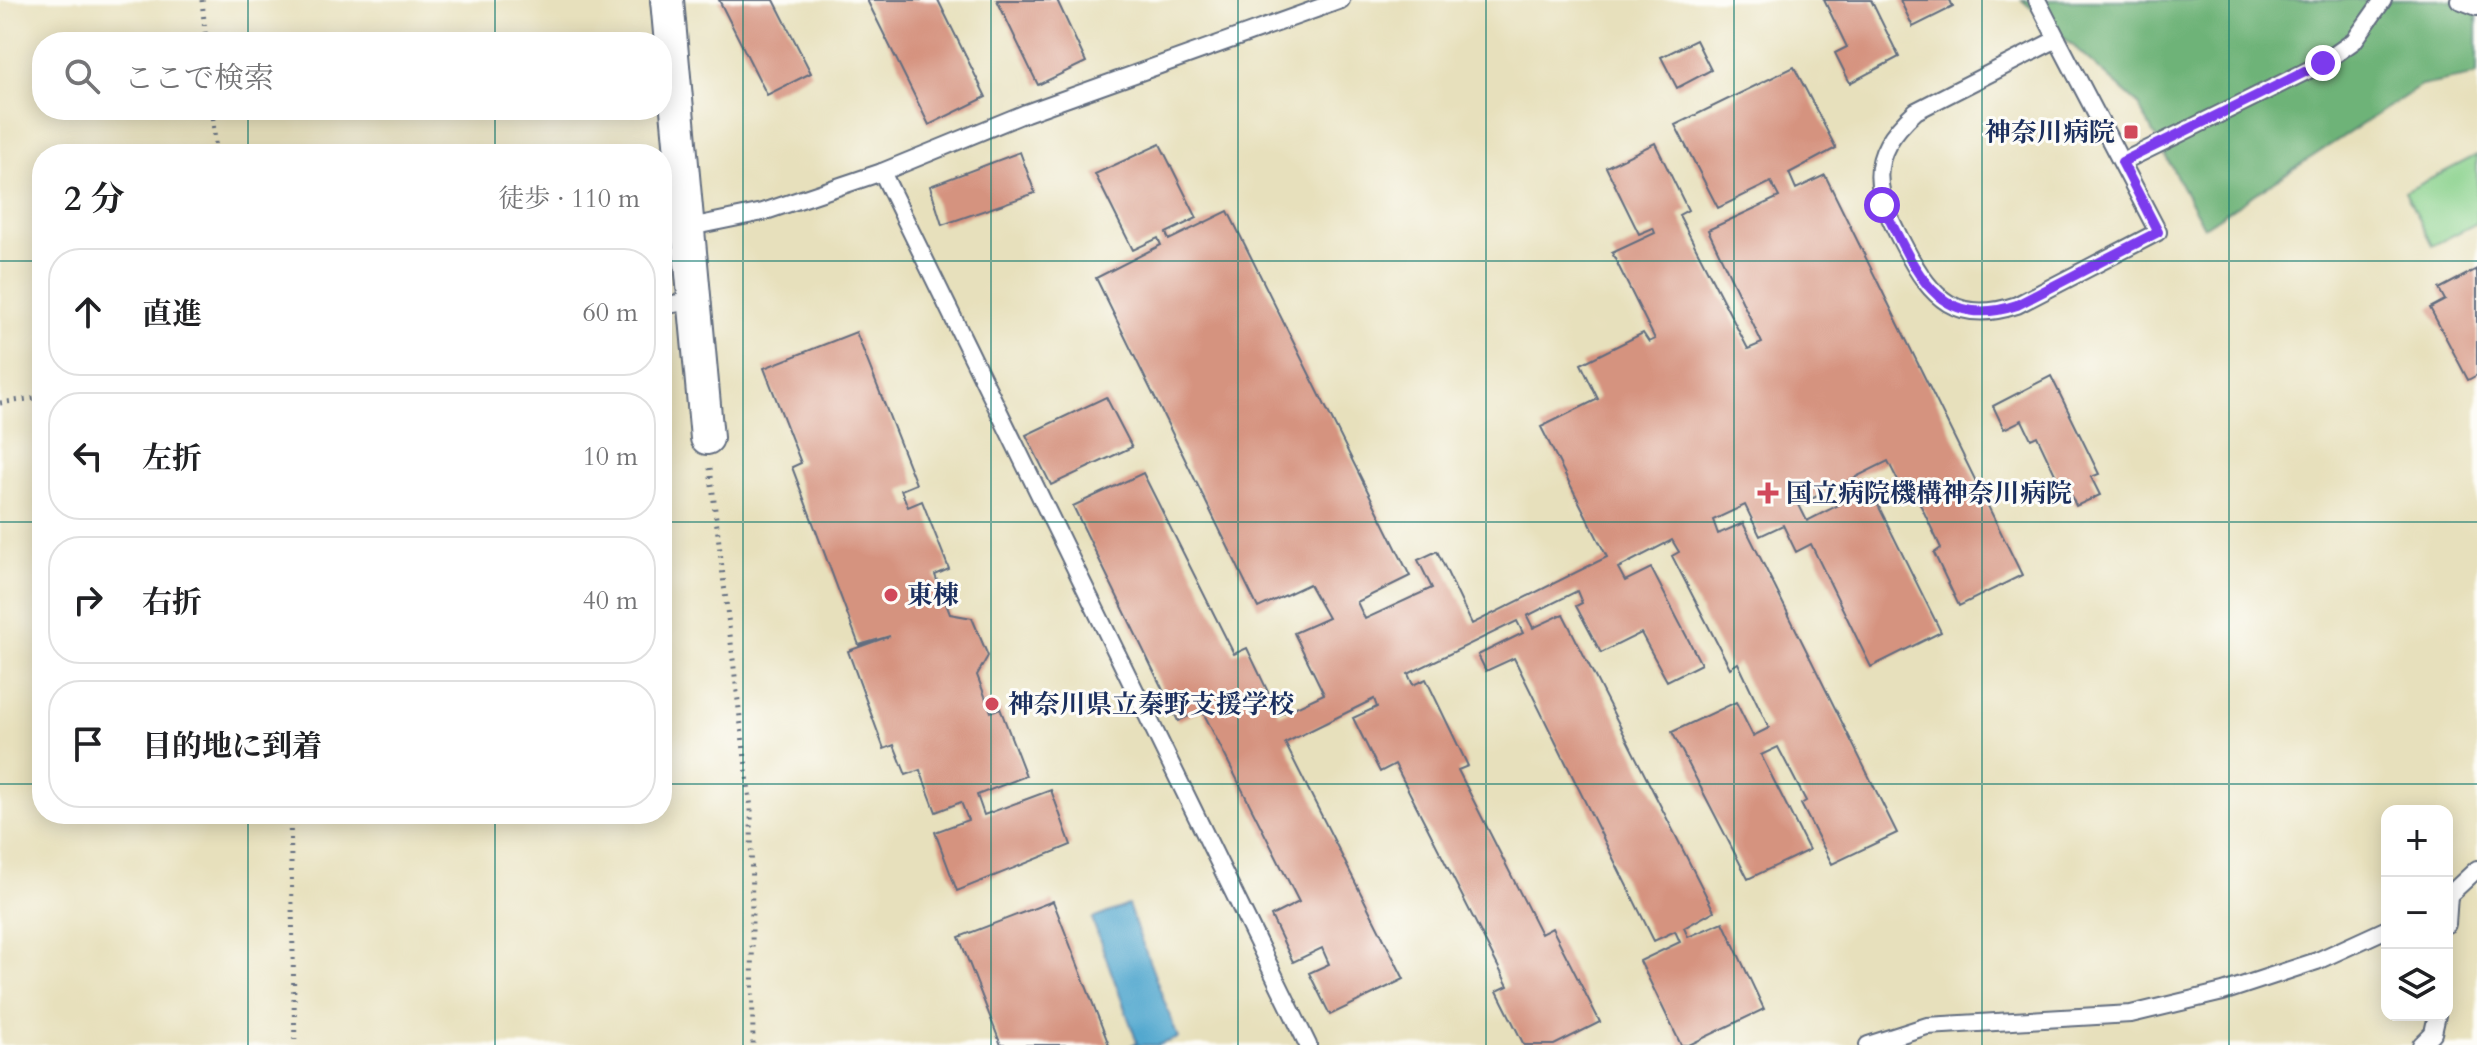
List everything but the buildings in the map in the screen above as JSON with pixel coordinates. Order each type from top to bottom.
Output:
[{"type":"street","points":[[667,0],[670,32]]},
{"type":"street","points":[[672,49],[707,438]]},
{"type":"lane","points":[[690,227],[763,212],[882,172],[1026,113],[1341,0]]},
{"type":"lane","points":[[2037,0],[2158,232],[2017,305],[1992,313],[1966,312],[1942,301],[1922,280],[1882,205],[1878,177],[1884,150],[1899,126],[1916,111],[2057,39]]},
{"type":"lane","points":[[2122,162],[2323,63],[2354,41],[2383,0]]},
{"type":"lane","points":[[2459,0],[2477,7]]},
{"type":"lane","points":[[882,172],[1308,1045]]},
{"type":"lane","points":[[672,304],[696,300]]},
{"type":"lane","points":[[2453,891],[2477,869]]},
{"type":"lane","points":[[1868,1045],[1927,1026],[2146,1010],[2223,992],[2303,966],[2381,932]]},
{"type":"lane","points":[[2421,1045],[2433,1033],[2436,1021]]},
{"type":"path","points":[[202,0],[205,32]]},
{"type":"path","points":[[213,120],[215,144]]},
{"type":"path","points":[[0,403],[32,398]]},
{"type":"path","points":[[707,438],[751,809],[753,1045]]},
{"type":"path","points":[[290,824],[295,1045]]},
{"type":"green space","points":[[2022,0],[2477,0],[2477,75],[2421,86],[2204,227],[2137,103]]},
{"type":"green space","points":[[2477,155],[2477,223],[2432,246],[2405,192]]},
{"type":"water","points":[[1128,905],[1178,1038],[1158,1045],[1132,1045],[1137,1042],[1092,919]]},
{"type":"place","name":"神奈川病院","points":[[2131,132]]},
{"type":"place","name":"国立病院機構神奈川病院","points":[[1768,493]]},
{"type":"place","name":"東棟","points":[[891,595]]},
{"type":"place","name":"神奈川県立秦野支援学校","points":[[992,704]]},
{"type":"route","points":[[1882,205],[1922,280],[1942,301],[1966,312],[1992,313],[2017,305],[2158,232],[2122,162],[2323,63]]}]
